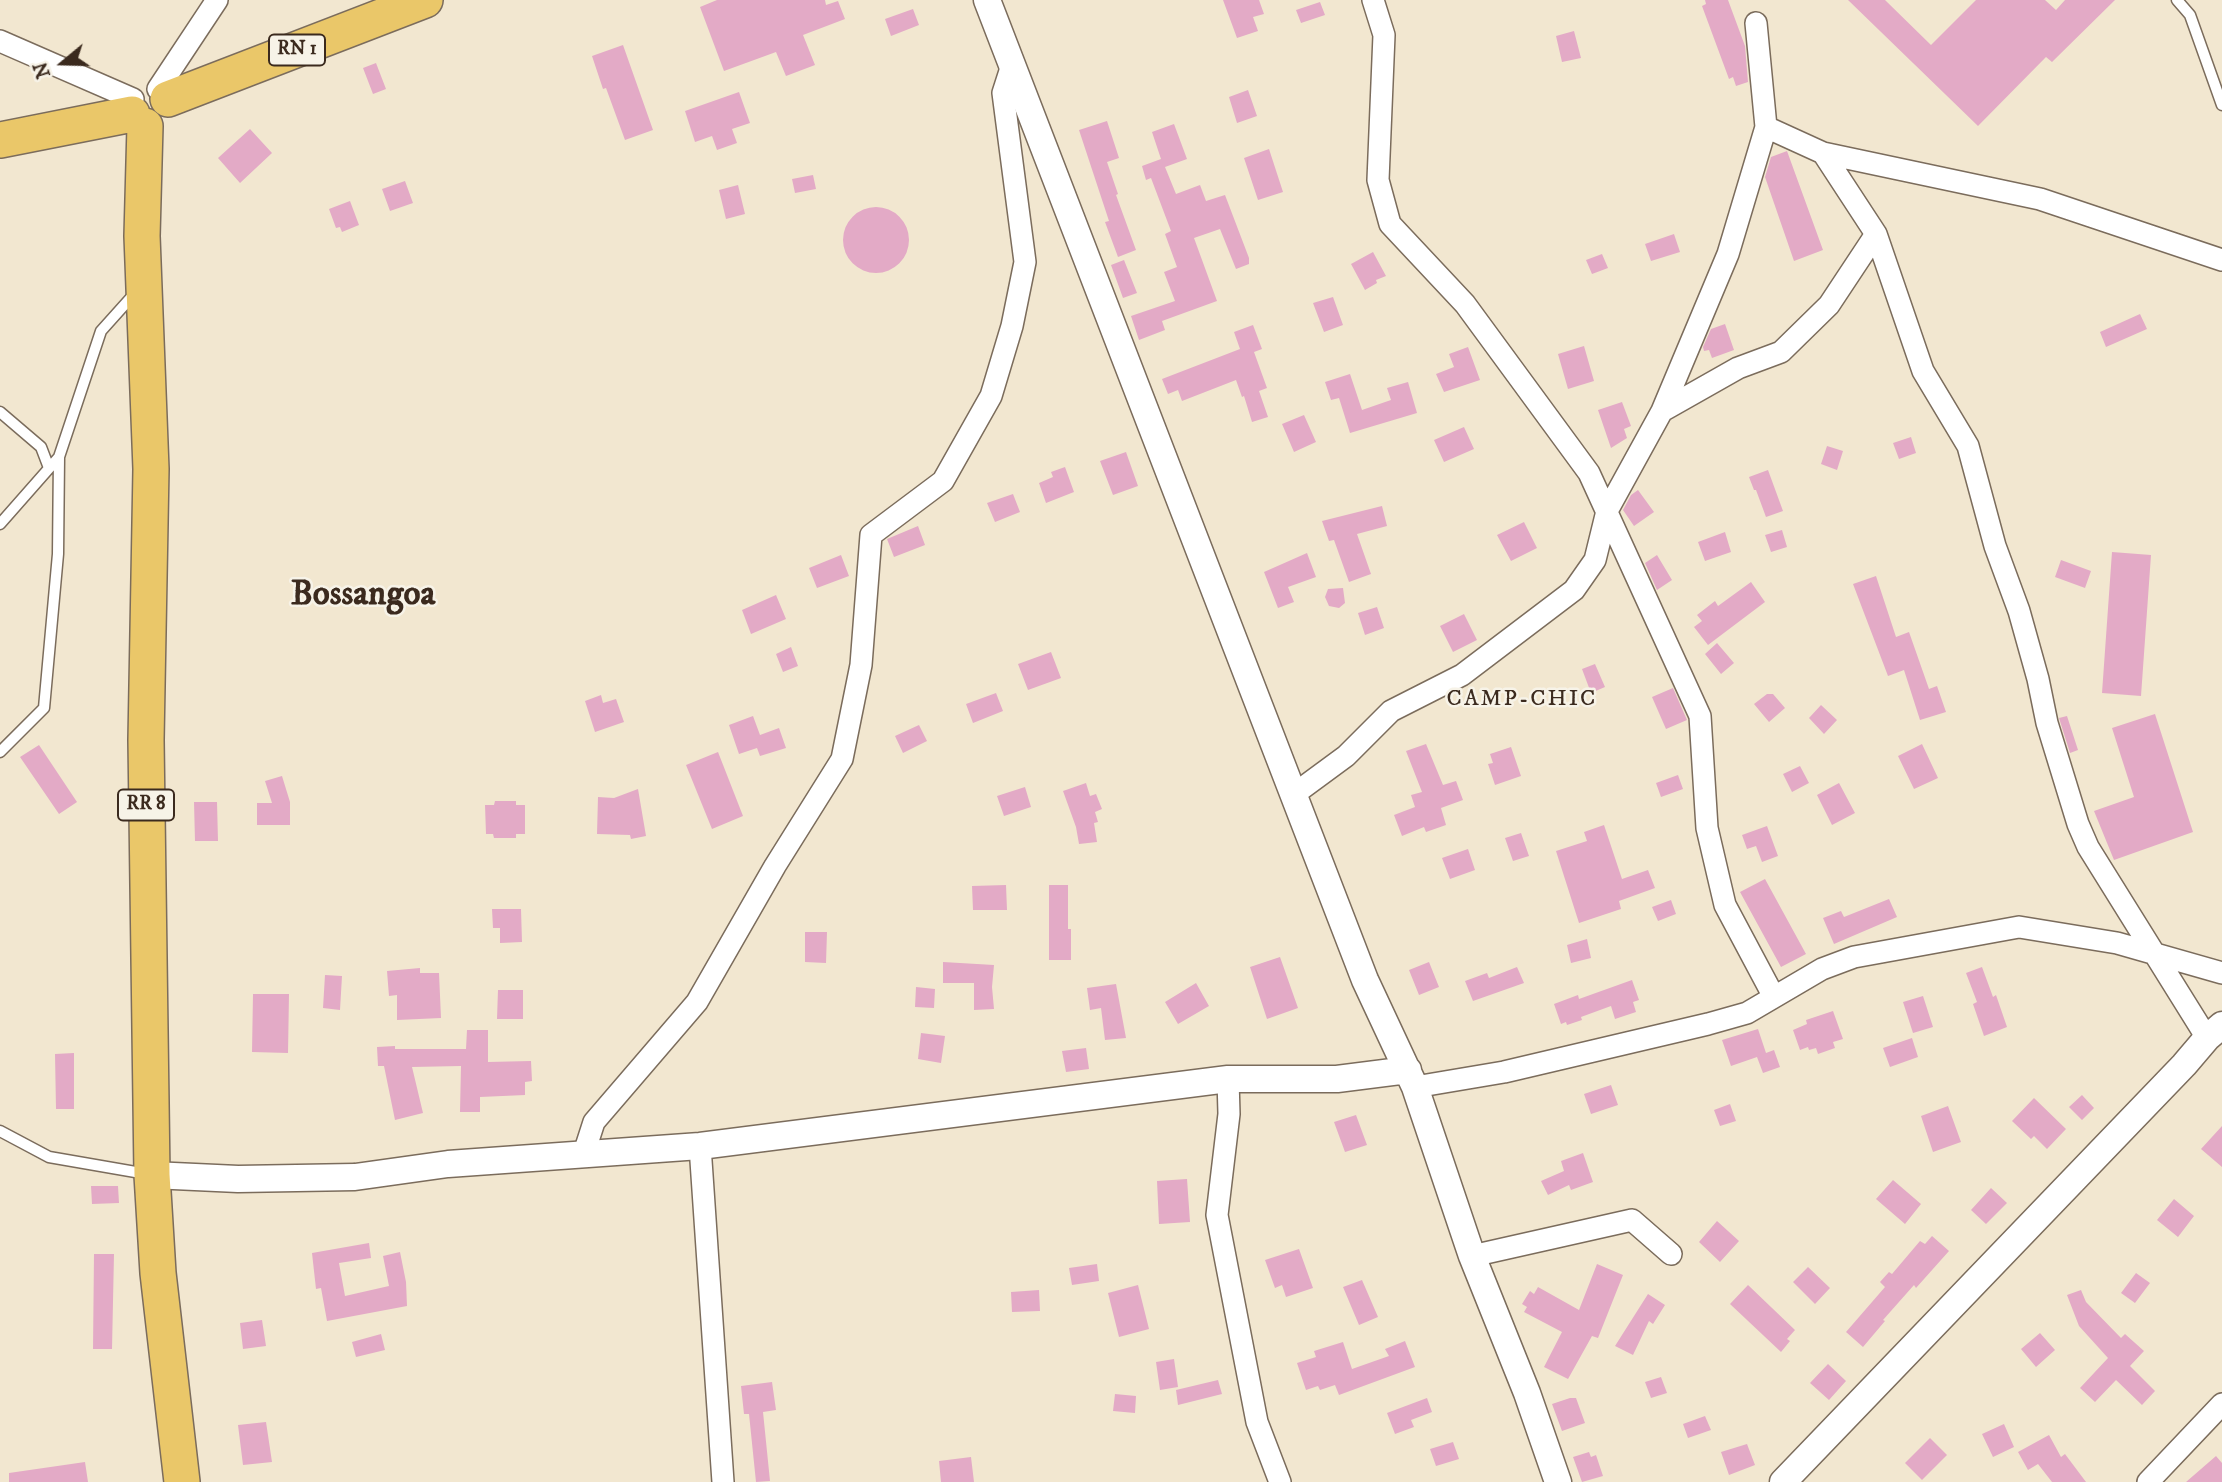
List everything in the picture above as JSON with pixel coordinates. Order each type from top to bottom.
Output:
[{"type":"main road","name":"RN 1","points":[[0,140],[147,105],[425,0]]},
{"type":"main road","name":"RR 8","points":[[147,105],[143,285],[151,469],[146,805],[152,1175],[158,1273],[182,1482]]},
{"type":"street","points":[[0,41],[147,105],[217,0]]},
{"type":"street","points":[[987,0],[1365,980],[1411,1079],[1472,1256],[1527,1393],[1558,1482]]},
{"type":"street","points":[[1373,0],[1384,35],[1378,180],[1390,224],[1465,304],[1590,472],[1700,716],[1707,828],[1725,905],[1774,997]]},
{"type":"street","points":[[1293,795],[1346,756],[1391,710],[1462,675],[1574,590],[1595,560],[1607,511],[1662,411],[1728,254],[1766,127],[1756,23]]},
{"type":"street","points":[[584,1153],[594,1122],[697,1002],[775,866],[842,758],[861,665],[871,535],[943,481],[991,396],[1012,326],[1025,262],[1003,93],[1012,65]]},
{"type":"street","points":[[1766,127],[1823,153],[2040,199],[2222,260]]},
{"type":"street","points":[[1783,1482],[2214,1032],[2176,992],[2155,953],[2088,847],[2078,824],[2047,723],[2019,611],[1996,546],[1968,446],[1923,371],[1876,234],[1823,153]]},
{"type":"street","points":[[1662,411],[1738,368],[1781,352],[1829,305],[1876,234]]},
{"type":"street","points":[[152,1175],[238,1180],[355,1177],[448,1164],[699,1146],[1228,1079],[1411,1079],[1504,1072],[1747,1013],[1822,969],[1854,957],[2019,926],[2091,938],[2222,973]]},
{"type":"street","points":[[1228,1079],[1228,1114],[1217,1215],[1257,1422],[1280,1482]]},
{"type":"street","points":[[699,1146],[723,1482]]},
{"type":"street","points":[[1472,1256],[1632,1220],[1671,1254]]},
{"type":"street","points":[[2148,1482],[2222,1404]]},
{"type":"lane","points":[[2177,0],[2190,15],[2222,105]]},
{"type":"lane","points":[[0,752],[44,708],[58,554],[59,457],[101,331],[143,285]]},
{"type":"lane","points":[[0,412],[41,447],[49,468]]},
{"type":"lane","points":[[0,524],[59,457]]},
{"type":"lane","points":[[0,1131],[49,1157],[152,1175]]},
{"type":"building","points":[[717,0],[825,0],[826,5],[838,1],[845,19],[803,35],[815,65],[786,76],[776,52],[724,71],[700,7]]},
{"type":"building","points":[[1223,0],[1259,0],[1264,14],[1253,17],[1258,31],[1237,38]]},
{"type":"building","points":[[1705,0],[1728,0],[1745,46],[1748,82],[1736,86],[1733,77],[1729,79],[1702,6],[1706,4]]},
{"type":"building","points":[[1848,0],[1885,0],[1931,45],[1976,0],[2045,0],[2056,10],[2065,0],[2115,0],[2052,62],[2046,57],[1978,126]]},
{"type":"building","points":[[1320,2],[1325,15],[1301,23],[1296,10]]},
{"type":"building","points":[[913,9],[919,25],[891,36],[885,19]]},
{"type":"building","points":[[1574,31],[1581,58],[1562,62],[1556,36]]},
{"type":"building","points":[[623,45],[653,130],[625,140],[592,56]]},
{"type":"building","points":[[376,63],[386,89],[373,94],[363,68]]},
{"type":"building","points":[[1248,90],[1257,116],[1237,123],[1229,97]]},
{"type":"building","points":[[739,92],[750,123],[732,129],[737,143],[717,150],[712,136],[695,142],[685,111]]},
{"type":"building","points":[[1107,121],[1119,158],[1107,162],[1136,250],[1118,257],[1105,222],[1109,221],[1079,130]]},
{"type":"building","points":[[1174,124],[1187,159],[1165,167],[1176,194],[1200,185],[1206,201],[1225,195],[1249,264],[1236,269],[1220,229],[1194,238],[1217,301],[1162,321],[1165,330],[1139,340],[1131,316],[1175,301],[1164,272],[1177,267],[1165,234],[1171,231],[1151,178],[1146,180],[1142,166],[1161,159],[1152,132]]},
{"type":"building","points":[[250,129],[272,153],[240,183],[218,158]]},
{"type":"building","points":[[1269,149],[1283,192],[1258,200],[1244,158]]},
{"type":"building","points":[[1787,151],[1823,250],[1794,261],[1765,177],[1771,157]]},
{"type":"building","points":[[813,175],[816,189],[795,193],[792,179]]},
{"type":"building","points":[[405,181],[413,203],[390,211],[382,189]]},
{"type":"building","points":[[738,185],[745,214],[726,219],[719,190]]},
{"type":"building","points":[[350,201],[359,225],[342,232],[340,227],[336,228],[329,209]]},
{"type":"building","points":[[876,207],[889,210],[899,217],[906,227],[909,240],[906,253],[899,263],[889,270],[876,273],[863,270],[853,263],[846,253],[843,240],[846,227],[853,217],[863,210]]},
{"type":"building","points":[[1674,234],[1680,252],[1651,261],[1645,244]]},
{"type":"building","points":[[1373,252],[1386,276],[1376,280],[1377,283],[1365,290],[1351,264]]},
{"type":"building","points":[[1602,254],[1608,268],[1592,274],[1586,260]]},
{"type":"building","points":[[1124,260],[1137,293],[1123,298],[1111,265]]},
{"type":"building","points":[[1333,297],[1343,325],[1324,332],[1313,303]]},
{"type":"building","points":[[2140,314],[2147,329],[2106,347],[2100,332]]},
{"type":"building","points":[[1725,324],[1734,350],[1712,358],[1709,350],[1704,351],[1703,347],[1711,329]]},
{"type":"building","points":[[1253,325],[1262,349],[1254,352],[1267,388],[1259,391],[1268,417],[1252,422],[1236,380],[1182,401],[1178,390],[1168,394],[1162,379],[1240,349],[1234,332]]},
{"type":"building","points":[[1584,346],[1594,381],[1568,389],[1558,354]]},
{"type":"building","points":[[1468,347],[1480,380],[1444,392],[1436,374],[1454,367],[1449,354]]},
{"type":"building","points":[[1350,374],[1362,410],[1391,400],[1387,388],[1408,382],[1417,413],[1350,433],[1339,398],[1331,400],[1325,382]]},
{"type":"building","points":[[1622,402],[1631,426],[1624,429],[1627,438],[1611,448],[1598,410]]},
{"type":"building","points":[[1304,415],[1316,442],[1294,452],[1282,424]]},
{"type":"building","points":[[1464,427],[1474,449],[1444,462],[1434,440]]},
{"type":"building","points":[[1911,437],[1916,453],[1899,459],[1893,443]]},
{"type":"building","points":[[1827,446],[1843,451],[1837,470],[1821,464]]},
{"type":"building","points":[[1126,452],[1138,486],[1113,495],[1100,461]]},
{"type":"building","points":[[1065,467],[1074,492],[1046,503],[1039,483],[1053,477],[1051,472]]},
{"type":"building","points":[[1768,470],[1783,511],[1766,517],[1749,477]]},
{"type":"building","points":[[1638,490],[1654,512],[1634,526],[1623,510],[1631,495]]},
{"type":"building","points":[[1013,494],[1020,512],[995,522],[987,503]]},
{"type":"building","points":[[1382,506],[1387,526],[1357,534],[1371,574],[1349,582],[1334,540],[1329,541],[1322,521]]},
{"type":"building","points":[[1524,522],[1537,548],[1511,561],[1497,535]]},
{"type":"building","points":[[918,526],[925,545],[894,557],[887,539]]},
{"type":"building","points":[[1782,530],[1787,547],[1771,552],[1765,535]]},
{"type":"building","points":[[1725,532],[1731,552],[1705,561],[1698,542]]},
{"type":"building","points":[[2112,552],[2151,555],[2141,696],[2102,693]]},
{"type":"building","points":[[1307,553],[1316,577],[1288,587],[1294,602],[1278,608],[1264,572]]},
{"type":"building","points":[[841,555],[849,576],[817,588],[809,568]]},
{"type":"building","points":[[1657,555],[1672,580],[1657,590],[1645,563]]},
{"type":"building","points":[[2061,560],[2091,571],[2085,588],[2055,577]]},
{"type":"building","points":[[1876,576],[1896,637],[1909,632],[1929,689],[1937,686],[1946,712],[1920,720],[1904,670],[1888,676],[1853,584]]},
{"type":"building","points":[[1751,582],[1765,602],[1708,645],[1694,627],[1702,621],[1697,615],[1715,601],[1718,606]]},
{"type":"building","points":[[1343,588],[1345,603],[1339,608],[1329,606],[1325,597],[1328,589]]},
{"type":"building","points":[[776,595],[786,619],[751,634],[742,610]]},
{"type":"building","points":[[1377,607],[1384,628],[1365,635],[1358,613]]},
{"type":"building","points":[[1464,614],[1477,640],[1453,652],[1440,626]]},
{"type":"building","points":[[1717,643],[1734,663],[1721,674],[1705,654]]},
{"type":"building","points":[[791,647],[798,666],[783,672],[776,654]]},
{"type":"building","points":[[1051,652],[1061,678],[1028,690],[1018,664]]},
{"type":"building","points":[[1595,664],[1605,687],[1591,693],[1582,669]]},
{"type":"building","points":[[1673,688],[1687,720],[1666,729],[1652,697]]},
{"type":"building","points":[[996,693],[1003,711],[973,723],[966,704]]},
{"type":"building","points":[[1767,694],[1773,694],[1785,708],[1769,722],[1754,704]]},
{"type":"building","points":[[601,695],[603,703],[616,699],[624,722],[595,732],[585,701]]},
{"type":"building","points":[[1821,705],[1837,720],[1824,734],[1809,718]]},
{"type":"building","points":[[2155,714],[2193,832],[2114,860],[2094,811],[2134,797],[2112,728]]},
{"type":"building","points":[[753,716],[760,735],[779,728],[786,748],[760,756],[757,748],[739,754],[729,725]]},
{"type":"building","points":[[2067,716],[2078,750],[2070,753],[2059,718]]},
{"type":"building","points":[[919,725],[927,741],[903,753],[895,736]]},
{"type":"building","points":[[1426,744],[1443,785],[1456,781],[1463,800],[1441,808],[1446,825],[1426,832],[1424,827],[1402,836],[1394,815],[1415,807],[1411,795],[1422,792],[1406,751]]},
{"type":"building","points":[[1922,744],[1938,778],[1914,789],[1898,756]]},
{"type":"building","points":[[39,745],[77,802],[59,814],[20,757]]},
{"type":"building","points":[[1511,747],[1521,776],[1495,785],[1488,764],[1493,763],[1490,754]]},
{"type":"building","points":[[718,752],[743,816],[712,829],[686,765]]},
{"type":"building","points":[[1800,766],[1809,783],[1792,792],[1783,774]]},
{"type":"building","points":[[1678,775],[1683,789],[1661,797],[1656,783]]},
{"type":"building","points":[[282,776],[290,802],[290,825],[257,825],[257,803],[272,803],[265,781]]},
{"type":"building","points":[[1086,783],[1090,796],[1096,794],[1102,809],[1095,812],[1098,822],[1094,823],[1097,842],[1079,844],[1063,791]]},
{"type":"building","points":[[1839,783],[1855,813],[1832,825],[1817,795]]},
{"type":"building","points":[[1025,787],[1031,807],[1004,816],[997,796]]},
{"type":"building","points":[[638,789],[646,836],[631,839],[630,835],[597,834],[598,797],[614,798]]},
{"type":"building","points":[[495,801],[516,801],[516,805],[525,805],[525,834],[516,834],[516,838],[494,838],[493,834],[486,834],[485,805],[494,805]]},
{"type":"building","points":[[194,802],[217,802],[218,841],[195,841]]},
{"type":"building","points":[[1604,825],[1622,879],[1648,870],[1655,888],[1619,901],[1621,909],[1579,923],[1556,851],[1587,841],[1584,832]]},
{"type":"building","points":[[1767,826],[1778,856],[1762,862],[1756,846],[1747,849],[1742,835]]},
{"type":"building","points":[[1521,833],[1529,856],[1513,861],[1505,838]]},
{"type":"building","points":[[1468,849],[1475,870],[1450,879],[1442,858]]},
{"type":"building","points":[[1765,879],[1806,954],[1781,967],[1740,892]]},
{"type":"building","points":[[1006,885],[1007,910],[973,910],[972,886]]},
{"type":"building","points":[[1049,885],[1068,885],[1071,960],[1049,960]]},
{"type":"building","points":[[1889,899],[1897,917],[1834,944],[1823,918],[1841,911],[1844,917]]},
{"type":"building","points":[[1671,900],[1676,914],[1658,921],[1652,907]]},
{"type":"building","points":[[492,909],[521,909],[522,942],[500,943],[500,928],[493,928]]},
{"type":"building","points":[[805,932],[827,932],[826,963],[805,962]]},
{"type":"building","points":[[1587,939],[1591,958],[1571,963],[1567,945]]},
{"type":"building","points":[[1280,957],[1298,1008],[1267,1019],[1250,967]]},
{"type":"building","points":[[943,962],[994,965],[994,1009],[974,1010],[974,983],[943,983]]},
{"type":"building","points":[[1429,962],[1439,987],[1419,995],[1409,970]]},
{"type":"building","points":[[1517,967],[1524,983],[1473,1001],[1465,981],[1487,973],[1489,978]]},
{"type":"building","points":[[1982,967],[1993,997],[1996,995],[2007,1027],[1984,1036],[1973,1004],[1977,1002],[1966,973]]},
{"type":"building","points":[[420,968],[420,973],[439,973],[441,1018],[397,1020],[397,995],[389,996],[387,971]]},
{"type":"building","points":[[325,975],[342,976],[340,1010],[323,1008]]},
{"type":"building","points":[[1632,980],[1639,1000],[1633,1002],[1636,1012],[1615,1019],[1611,1006],[1581,1017],[1582,1020],[1567,1025],[1566,1022],[1561,1024],[1554,1004],[1578,995],[1579,999]]},
{"type":"building","points":[[1196,983],[1209,1006],[1178,1024],[1165,1002]]},
{"type":"building","points":[[1116,984],[1126,1038],[1105,1040],[1101,1008],[1090,1010],[1087,988]]},
{"type":"building","points":[[916,987],[935,989],[934,1008],[915,1007]]},
{"type":"building","points":[[498,990],[523,990],[523,1019],[497,1019]]},
{"type":"building","points":[[253,994],[289,994],[288,1053],[252,1052]]},
{"type":"building","points":[[1923,996],[1933,1027],[1913,1033],[1903,1002]]},
{"type":"building","points":[[1833,1011],[1843,1039],[1833,1042],[1835,1048],[1818,1054],[1816,1048],[1800,1050],[1793,1030],[1807,1024],[1806,1020]]},
{"type":"building","points":[[1758,1029],[1766,1053],[1774,1050],[1780,1067],[1763,1073],[1757,1057],[1731,1066],[1722,1040]]},
{"type":"building","points":[[467,1030],[488,1030],[488,1062],[531,1061],[532,1081],[525,1082],[525,1095],[480,1097],[480,1112],[460,1112],[461,1066],[412,1067],[423,1113],[395,1120],[384,1066],[378,1066],[377,1047],[466,1049]]},
{"type":"building","points":[[921,1033],[945,1036],[941,1063],[918,1059]]},
{"type":"building","points":[[1912,1038],[1918,1057],[1890,1067],[1883,1048]]},
{"type":"building","points":[[1086,1048],[1089,1069],[1066,1072],[1062,1051]]},
{"type":"building","points":[[74,1053],[74,1109],[56,1109],[55,1054]]},
{"type":"building","points":[[1611,1085],[1618,1105],[1591,1114],[1584,1094]]},
{"type":"building","points":[[2082,1095],[2094,1108],[2082,1120],[2069,1107]]},
{"type":"building","points":[[2034,1098],[2066,1129],[2047,1149],[2034,1136],[2031,1139],[2012,1121]]},
{"type":"building","points":[[1730,1104],[1736,1121],[1720,1126],[1714,1110]]},
{"type":"building","points":[[1948,1106],[1961,1142],[1933,1152],[1921,1116]]},
{"type":"building","points":[[1356,1115],[1367,1145],[1345,1152],[1334,1122]]},
{"type":"building","points":[[2222,1126],[2222,1167],[2201,1149]]},
{"type":"building","points":[[1583,1153],[1593,1182],[1571,1190],[1569,1185],[1548,1195],[1541,1181],[1564,1171],[1561,1161]]},
{"type":"building","points":[[1187,1179],[1190,1222],[1159,1224],[1157,1181]]},
{"type":"building","points":[[1893,1180],[1921,1204],[1905,1224],[1876,1199]]},
{"type":"building","points":[[91,1186],[118,1186],[119,1203],[92,1204]]},
{"type":"building","points":[[1991,1188],[2007,1203],[1986,1224],[1971,1210]]},
{"type":"building","points":[[2174,1199],[2194,1216],[2178,1237],[2157,1220]]},
{"type":"building","points":[[1717,1221],[1739,1241],[1720,1262],[1699,1242]]},
{"type":"building","points":[[1932,1236],[1949,1251],[1916,1288],[1914,1285],[1863,1347],[1846,1332],[1885,1287],[1880,1282],[1889,1272],[1892,1274],[1920,1241],[1925,1244]]},
{"type":"building","points":[[369,1243],[371,1258],[339,1263],[345,1296],[389,1286],[383,1256],[400,1252],[407,1306],[327,1321],[321,1288],[316,1289],[312,1253]]},
{"type":"building","points":[[1299,1249],[1313,1288],[1286,1297],[1282,1285],[1275,1288],[1265,1260]]},
{"type":"building","points":[[94,1254],[114,1254],[112,1349],[93,1349]]},
{"type":"building","points":[[1097,1264],[1099,1281],[1072,1285],[1069,1268]]},
{"type":"building","points":[[1597,1264],[1623,1275],[1598,1338],[1592,1336],[1568,1379],[1544,1367],[1562,1332],[1524,1312],[1527,1307],[1522,1304],[1530,1291],[1534,1294],[1538,1287],[1579,1310]]},
{"type":"building","points":[[1808,1267],[1830,1288],[1815,1304],[1793,1282]]},
{"type":"building","points":[[2136,1273],[2150,1283],[2135,1303],[2121,1293]]},
{"type":"building","points":[[1362,1280],[1378,1317],[1359,1325],[1343,1287]]},
{"type":"building","points":[[1138,1285],[1149,1329],[1119,1337],[1108,1293]]},
{"type":"building","points":[[1748,1285],[1795,1330],[1781,1352],[1730,1304]]},
{"type":"building","points":[[1039,1290],[1040,1311],[1012,1312],[1011,1292]]},
{"type":"building","points":[[2081,1290],[2086,1302],[2121,1338],[2125,1334],[2144,1351],[2130,1366],[2155,1391],[2142,1405],[2116,1380],[2095,1402],[2080,1388],[2108,1358],[2079,1326],[2067,1295]]},
{"type":"building","points":[[1648,1294],[1665,1305],[1653,1324],[1649,1321],[1633,1355],[1615,1346]]},
{"type":"building","points":[[262,1320],[266,1346],[243,1349],[240,1323]]},
{"type":"building","points":[[2040,1333],[2055,1350],[2036,1367],[2021,1349]]},
{"type":"building","points":[[381,1334],[385,1350],[356,1357],[352,1342]]},
{"type":"building","points":[[1405,1341],[1415,1367],[1339,1395],[1335,1385],[1320,1390],[1318,1386],[1306,1390],[1297,1363],[1316,1357],[1314,1351],[1343,1342],[1352,1369],[1389,1356],[1385,1349]]},
{"type":"building","points":[[1174,1359],[1178,1387],[1160,1390],[1156,1362]]},
{"type":"building","points":[[1828,1364],[1846,1381],[1829,1400],[1810,1383]]},
{"type":"building","points":[[1661,1377],[1667,1393],[1651,1398],[1645,1382]]},
{"type":"building","points":[[1218,1380],[1222,1394],[1178,1405],[1176,1390]]},
{"type":"building","points":[[772,1382],[776,1410],[763,1412],[770,1481],[756,1482],[749,1414],[744,1414],[741,1386]]},
{"type":"building","points":[[1115,1394],[1136,1396],[1135,1413],[1113,1411]]},
{"type":"building","points":[[1427,1398],[1432,1412],[1411,1420],[1414,1427],[1395,1434],[1387,1413]]},
{"type":"building","points":[[1576,1398],[1585,1423],[1562,1431],[1552,1404]]},
{"type":"building","points":[[1705,1416],[1711,1430],[1688,1438],[1683,1424]]},
{"type":"building","points":[[266,1422],[272,1462],[243,1465],[238,1425]]},
{"type":"building","points":[[2004,1424],[2014,1447],[1993,1457],[1982,1434]]},
{"type":"building","points":[[2049,1435],[2061,1457],[2065,1454],[2086,1482],[2052,1482],[2038,1464],[2028,1470],[2018,1452]]},
{"type":"building","points":[[1930,1438],[1947,1455],[1922,1480],[1905,1463]]},
{"type":"building","points":[[1453,1442],[1459,1459],[1436,1466],[1430,1449]]},
{"type":"building","points":[[1747,1444],[1755,1465],[1729,1475],[1721,1452]]},
{"type":"building","points":[[1589,1452],[1591,1457],[1596,1455],[1603,1476],[1582,1482],[1573,1457]]},
{"type":"building","points":[[2216,1456],[2222,1463],[2222,1482],[2186,1482]]},
{"type":"building","points":[[971,1457],[974,1482],[941,1482],[939,1461]]},
{"type":"building","points":[[85,1462],[88,1482],[9,1482],[9,1473]]},
{"type":"district","name":"Bossangoa","points":[[363,597]]},
{"type":"district","name":"CAMP-CHIC","points":[[1522,700]]}]
